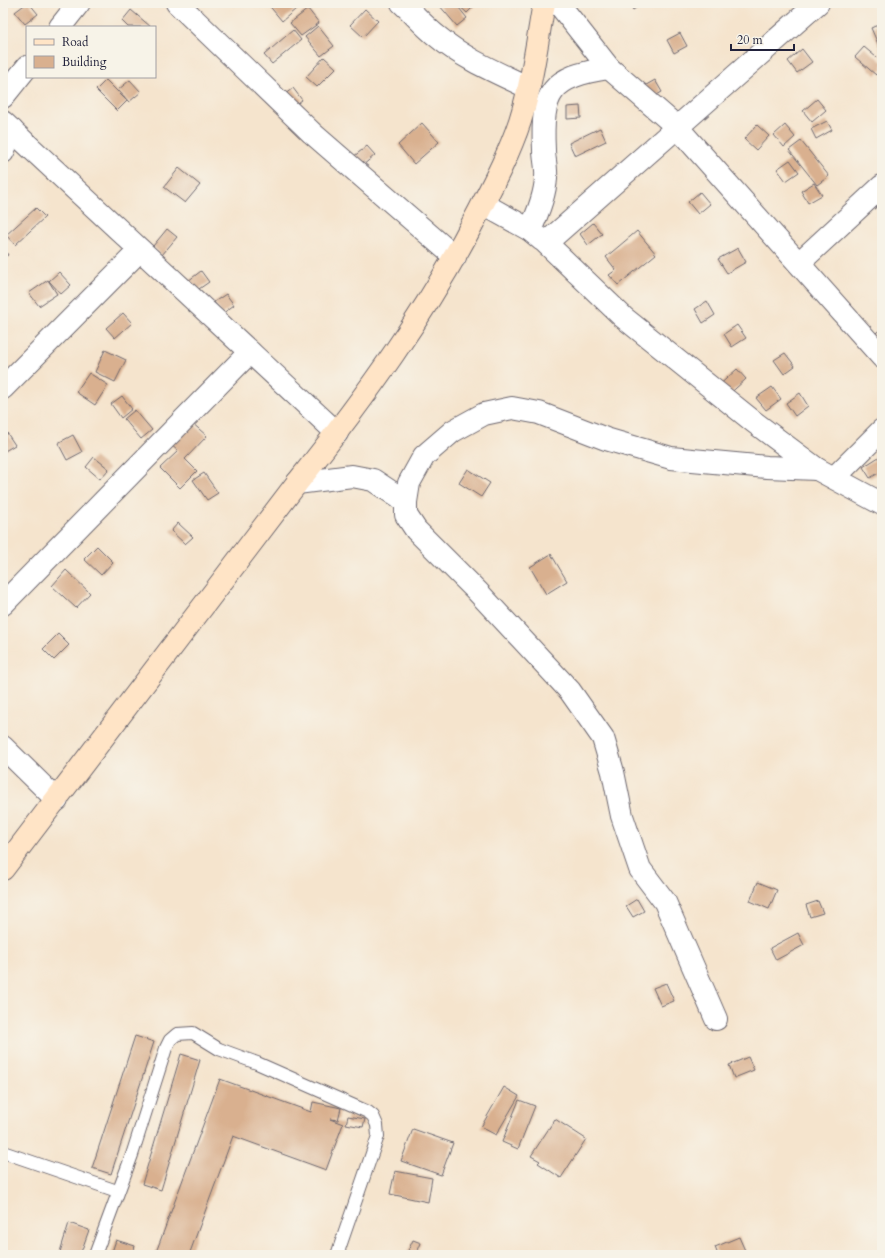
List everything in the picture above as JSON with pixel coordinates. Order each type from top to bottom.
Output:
[{"type":"main road","points":[[3,869],[297,483],[337,433],[417,319],[455,257],[504,163],[520,121],[529,88],[544,3]]},
{"type":"street","points":[[61,26],[79,3]]},
{"type":"street","points":[[177,3],[312,133],[455,257]]},
{"type":"street","points":[[402,3],[451,47],[488,68],[529,88]]},
{"type":"street","points":[[558,3],[609,68],[677,127],[882,357]]},
{"type":"street","points":[[538,237],[677,127],[818,3]]},
{"type":"street","points":[[3,97],[26,68]]},
{"type":"street","points":[[538,237],[546,177],[544,121],[547,100],[553,90],[563,81],[576,75],[609,68]]},
{"type":"street","points":[[3,152],[7,126]]},
{"type":"street","points":[[7,126],[337,433]]},
{"type":"street","points":[[799,263],[882,186]]},
{"type":"street","points":[[483,204],[538,237],[623,317],[754,422],[826,473],[882,504]]},
{"type":"street","points":[[3,388],[140,250]]},
{"type":"street","points":[[3,604],[250,352]]},
{"type":"street","points":[[716,1019],[664,902],[640,869],[622,816],[613,772],[603,738],[570,691],[477,591],[416,530],[406,515],[406,502],[410,483],[424,456],[453,431],[484,414],[512,408],[539,413],[614,442],[671,458],[826,473],[882,430]]},
{"type":"street","points":[[297,483],[352,476],[373,480],[406,502]]},
{"type":"street","points":[[3,747],[57,800]]},
{"type":"lane","points":[[95,1255],[117,1191],[132,1155],[166,1048],[170,1040],[177,1034],[193,1033],[219,1049],[257,1063],[368,1112],[373,1116],[377,1125],[376,1145],[337,1255]]},
{"type":"lane","points":[[3,1152],[117,1191]]},
{"type":"building","points":[[29,3],[38,14],[25,24],[15,12]]},
{"type":"building","points":[[267,3],[303,3],[282,21]]},
{"type":"building","points":[[442,3],[455,3],[467,18],[457,26],[439,5]]},
{"type":"building","points":[[456,3],[477,3],[467,13]]},
{"type":"building","points":[[629,3],[643,3],[633,10]]},
{"type":"building","points":[[308,9],[319,23],[301,36],[290,23]]},
{"type":"building","points":[[365,9],[378,21],[363,37],[350,25]]},
{"type":"building","points":[[131,10],[150,26],[127,26],[122,21]]},
{"type":"building","points":[[882,23],[882,53],[871,28]]},
{"type":"building","points":[[318,26],[334,46],[321,56],[305,37]]},
{"type":"building","points":[[293,30],[301,40],[272,64],[264,55]]},
{"type":"building","points":[[680,33],[687,46],[674,53],[667,40]]},
{"type":"building","points":[[864,47],[882,62],[882,68],[876,75],[855,57]]},
{"type":"building","points":[[802,49],[812,62],[797,73],[788,61]]},
{"type":"building","points":[[324,57],[336,68],[317,87],[306,77]]},
{"type":"building","points":[[106,80],[127,101],[117,111],[96,90]]},
{"type":"building","points":[[130,80],[141,92],[129,102],[118,90]]},
{"type":"building","points":[[655,80],[662,92],[648,100],[641,88]]},
{"type":"building","points":[[293,88],[302,100],[284,113],[275,102]]},
{"type":"building","points":[[817,99],[826,110],[812,122],[803,111]]},
{"type":"building","points":[[580,106],[581,118],[567,119],[567,107]]},
{"type":"building","points":[[827,121],[832,130],[816,139],[811,129]]},
{"type":"building","points":[[422,123],[439,142],[414,164],[398,145]]},
{"type":"building","points":[[757,125],[769,136],[756,150],[744,139]]},
{"type":"building","points":[[785,125],[795,137],[784,147],[774,135]]},
{"type":"building","points":[[600,128],[606,141],[575,156],[569,143]]},
{"type":"building","points":[[801,141],[829,176],[817,185],[789,150]]},
{"type":"building","points":[[367,146],[375,155],[362,166],[353,157]]},
{"type":"building","points":[[790,160],[799,172],[786,181],[777,169]]},
{"type":"building","points":[[179,168],[200,185],[185,203],[164,187]]},
{"type":"building","points":[[814,183],[822,195],[808,203],[801,191]]},
{"type":"building","points":[[700,192],[710,204],[698,214],[688,202]]},
{"type":"building","points":[[36,208],[45,217],[15,245],[6,235]]},
{"type":"building","points":[[593,223],[602,234],[588,245],[580,234]]},
{"type":"building","points":[[167,229],[177,237],[162,255],[153,246]]},
{"type":"building","points":[[637,231],[656,254],[618,285],[609,275],[616,270],[606,257]]},
{"type":"building","points":[[3,247],[8,255],[3,258]]},
{"type":"building","points":[[738,248],[746,262],[727,273],[718,259]]},
{"type":"building","points":[[201,271],[209,282],[196,291],[188,281]]},
{"type":"building","points":[[59,272],[71,285],[61,294],[49,281]]},
{"type":"building","points":[[48,280],[57,294],[39,306],[29,293]]},
{"type":"building","points":[[226,294],[234,305],[222,314],[214,302]]},
{"type":"building","points":[[707,301],[715,315],[703,323],[695,309]]},
{"type":"building","points":[[123,313],[132,323],[115,338],[106,328]]},
{"type":"building","points":[[737,325],[746,338],[732,347],[724,334]]},
{"type":"building","points":[[882,328],[882,348],[871,337]]},
{"type":"building","points":[[105,350],[126,360],[115,382],[95,372]]},
{"type":"building","points":[[785,353],[795,366],[784,374],[774,360]]},
{"type":"building","points":[[737,369],[746,379],[725,398],[716,388]]},
{"type":"building","points":[[89,373],[108,385],[95,405],[76,392]]},
{"type":"building","points":[[772,387],[781,399],[766,410],[756,398]]},
{"type":"building","points":[[800,393],[808,406],[795,416],[786,403]]},
{"type":"building","points":[[122,396],[132,409],[121,418],[111,404]]},
{"type":"building","points":[[135,410],[152,430],[141,439],[124,419]]},
{"type":"building","points":[[191,422],[207,436],[185,459],[197,471],[180,488],[160,468],[178,451],[170,444]]},
{"type":"building","points":[[7,433],[15,445],[3,452],[3,436]]},
{"type":"building","points":[[73,435],[82,452],[67,460],[58,443]]},
{"type":"building","points":[[882,455],[882,471],[870,478],[863,467]]},
{"type":"building","points":[[94,457],[109,469],[100,479],[86,467]]},
{"type":"building","points":[[468,469],[490,483],[481,497],[459,483]]},
{"type":"building","points":[[204,473],[218,493],[207,500],[193,480]]},
{"type":"building","points":[[178,523],[193,537],[185,544],[171,531]]},
{"type":"building","points":[[97,546],[113,562],[101,575],[84,559]]},
{"type":"building","points":[[551,554],[567,581],[546,594],[530,567]]},
{"type":"building","points":[[66,570],[90,593],[76,608],[52,586]]},
{"type":"building","points":[[58,634],[69,645],[54,660],[43,649]]},
{"type":"building","points":[[758,882],[777,890],[769,909],[750,901]]},
{"type":"building","points":[[637,899],[644,911],[633,917],[626,906]]},
{"type":"building","points":[[818,901],[823,913],[810,917],[806,905]]},
{"type":"building","points":[[798,933],[804,945],[776,960],[770,948]]},
{"type":"building","points":[[666,983],[674,1001],[661,1006],[653,988]]},
{"type":"building","points":[[135,1036],[154,1042],[111,1174],[92,1168]]},
{"type":"building","points":[[181,1054],[200,1060],[161,1190],[142,1184]]},
{"type":"building","points":[[748,1057],[754,1070],[734,1078],[729,1065]]},
{"type":"building","points":[[220,1079],[311,1112],[313,1102],[341,1108],[338,1120],[330,1119],[343,1124],[326,1170],[233,1136],[189,1255],[155,1255]]},
{"type":"building","points":[[504,1087],[519,1096],[496,1135],[481,1127]]},
{"type":"building","points":[[519,1100],[535,1106],[518,1149],[502,1142]]},
{"type":"building","points":[[348,1116],[365,1119],[363,1127],[346,1124]]},
{"type":"building","points":[[555,1119],[586,1139],[561,1178],[538,1163],[540,1161],[531,1156]]},
{"type":"building","points":[[413,1129],[453,1143],[441,1175],[401,1161]]},
{"type":"building","points":[[395,1171],[432,1178],[428,1202],[390,1194]]},
{"type":"building","points":[[69,1223],[89,1230],[80,1255],[59,1255]]},
{"type":"building","points":[[739,1237],[747,1255],[718,1255],[715,1247]]},
{"type":"building","points":[[116,1240],[135,1246],[132,1255],[111,1255]]},
{"type":"building","points":[[413,1240],[421,1243],[416,1255],[406,1255]]}]
